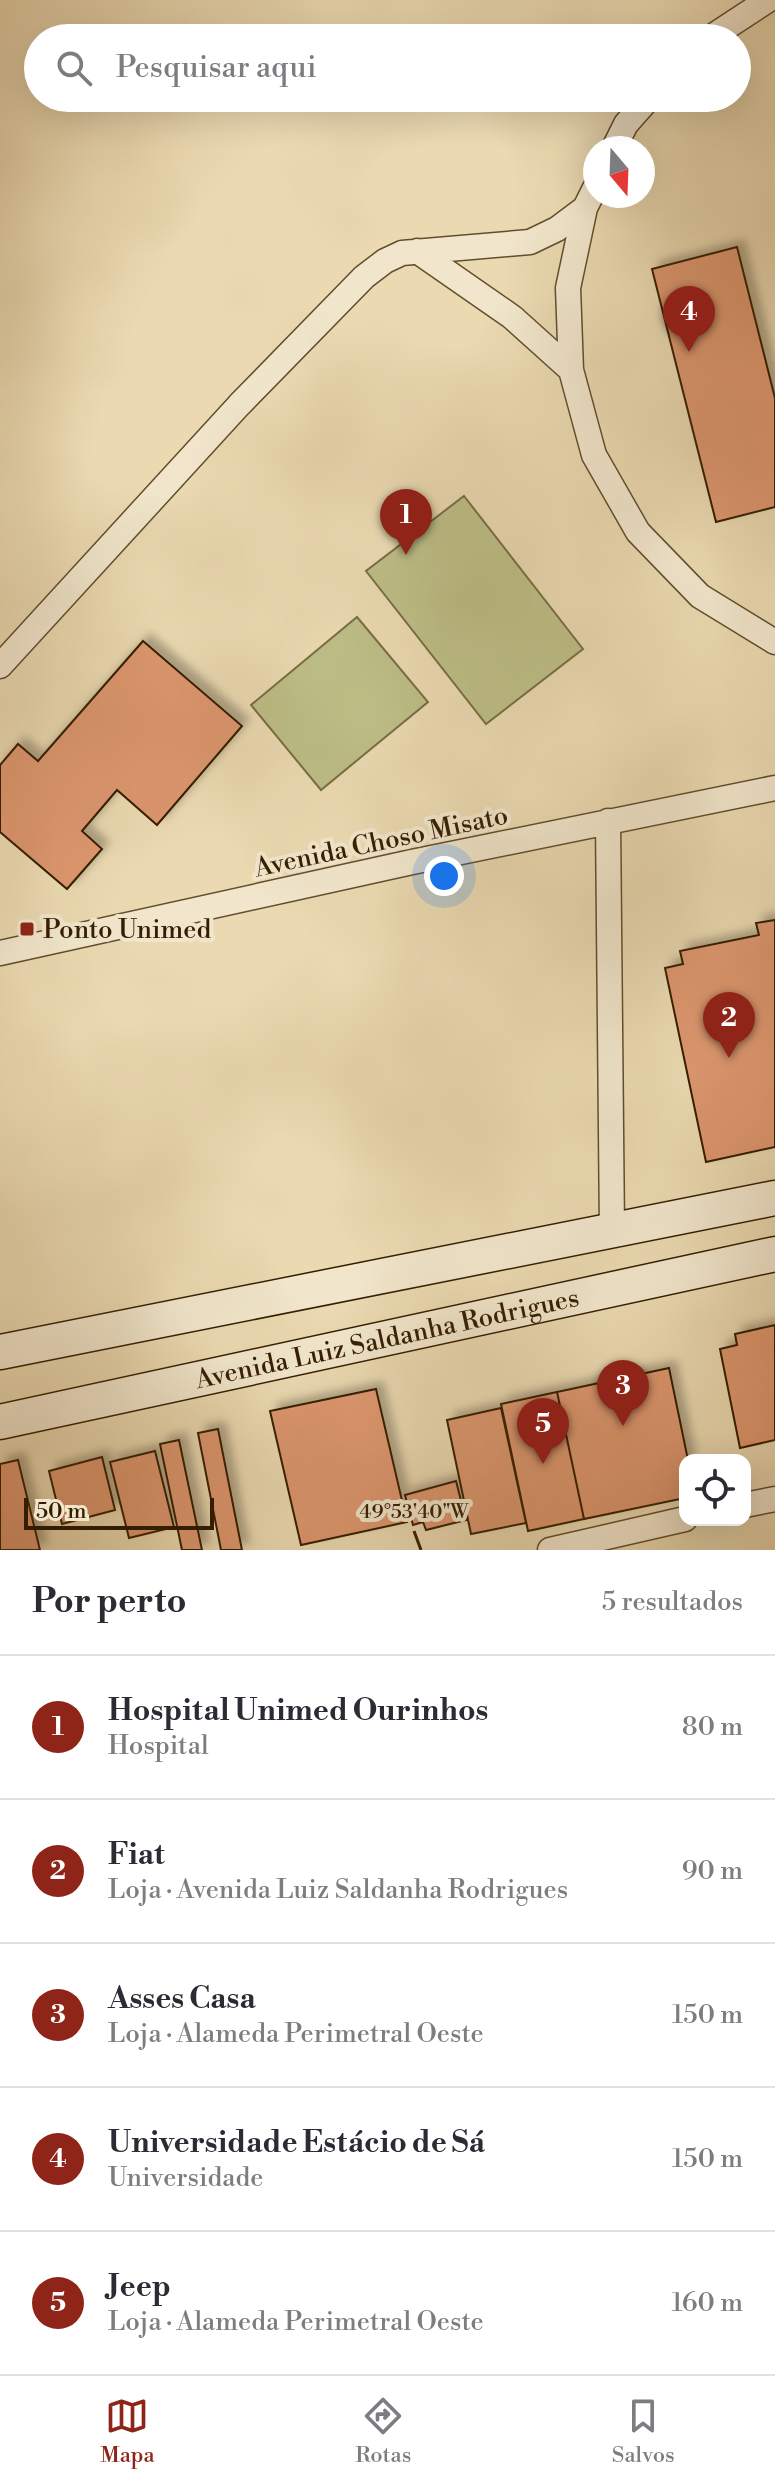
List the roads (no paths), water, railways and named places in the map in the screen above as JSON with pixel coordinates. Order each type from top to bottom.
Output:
[{"type":"main road","points":[[0,1352],[775,1198]]},
{"type":"main road","name":"Avenida Luiz Saldanha Rodrigues","points":[[0,1422],[775,1254]]},
{"type":"street","points":[[731,24],[768,0]]},
{"type":"street","points":[[620,136],[637,112]]},
{"type":"street","points":[[0,666],[239,405],[364,277],[402,253],[530,242],[557,229],[583,205]]},
{"type":"street","points":[[588,208],[568,288],[571,370],[594,455],[638,532],[700,596],[775,642]]},
{"type":"street","points":[[417,251],[512,317],[571,370]]},
{"type":"street","name":"Avenida Choso Misato","points":[[0,953],[608,821],[775,788]]},
{"type":"street","points":[[608,821],[612,1232]]},
{"type":"street","points":[[751,1504],[775,1499]]},
{"type":"street","points":[[550,1550],[679,1520]]},
{"type":"place","name":"Universidade Estácio de Sá","points":[[689,352]]},
{"type":"place","name":"Hospital Unimed Ourinhos","points":[[406,555]]},
{"type":"place","name":"Ponto Unimed","points":[[27,929]]},
{"type":"place","name":"Fiat","points":[[729,1058]]},
{"type":"place","name":"Asses Casa","points":[[623,1426]]},
{"type":"place","name":"Jeep","points":[[543,1464]]}]
